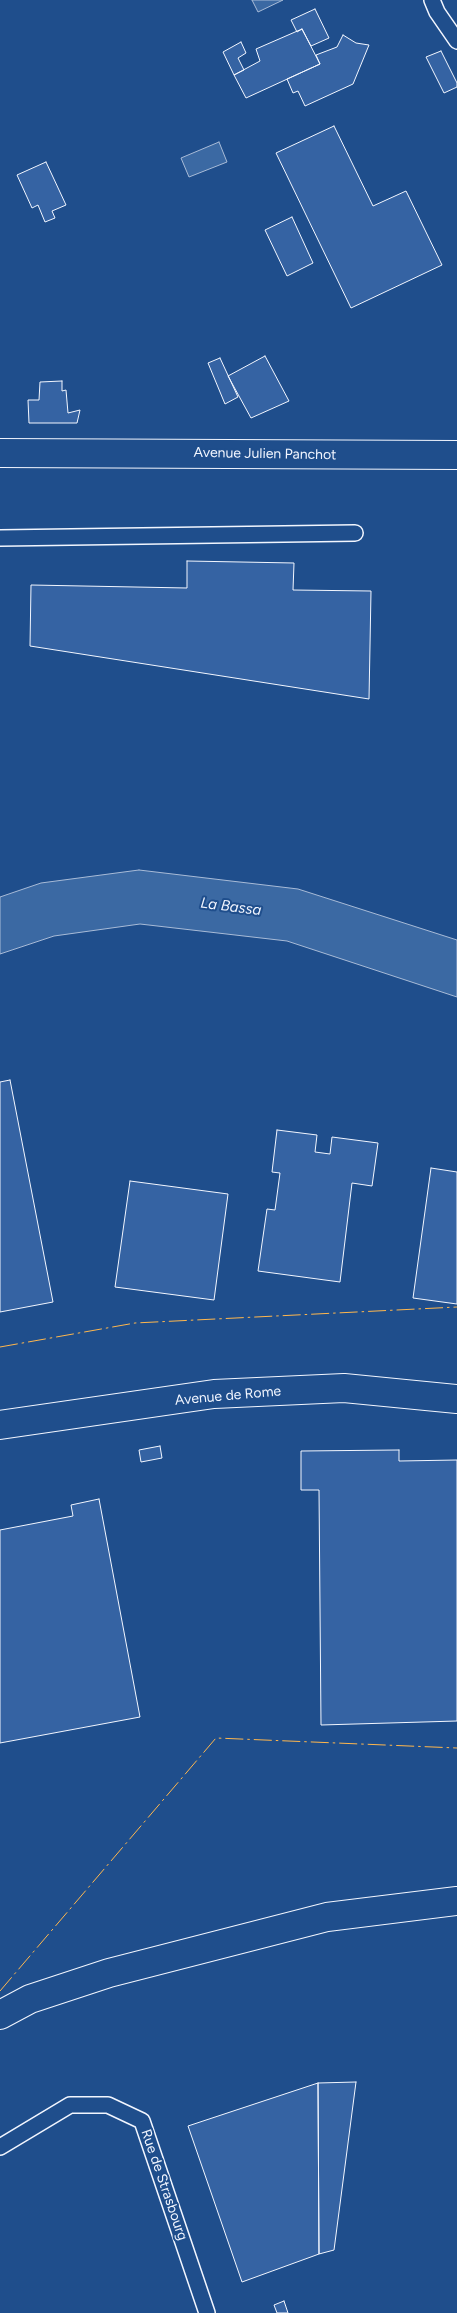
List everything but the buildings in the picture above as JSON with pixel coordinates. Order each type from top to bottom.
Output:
[{"type":"main road","name":"Avenue Julien Panchot","points":[[0,443],[73,452]]},
{"type":"main road","name":"Avenue Julien Panchot","points":[[0,453],[457,455]]},
{"type":"main road","name":"Avenue de Rome","points":[[0,1426],[214,1394],[344,1388],[457,1399]]},
{"type":"main road","points":[[0,2015],[30,1999],[109,1973],[327,1917],[457,1900]]},
{"type":"lane","points":[[432,0],[437,12],[457,41]]},
{"type":"lane","points":[[0,538],[355,533]]},
{"type":"lane","name":"Rue de Strasbourg","points":[[0,2148],[70,2105],[108,2105],[142,2121],[207,2313]]},
{"type":"water","points":[[252,0],[283,0],[258,12]]},
{"type":"water","points":[[219,142],[227,162],[189,177],[181,158]]},
{"type":"water","name":"La Bassa","points":[[139,870],[298,889],[457,940],[457,997],[287,941],[140,924],[54,936],[0,954],[0,897],[41,883]]},
{"type":"power","points":[[0,1347],[135,1323],[457,1307]]},
{"type":"power","points":[[0,1991],[216,1738],[457,1748]]}]
